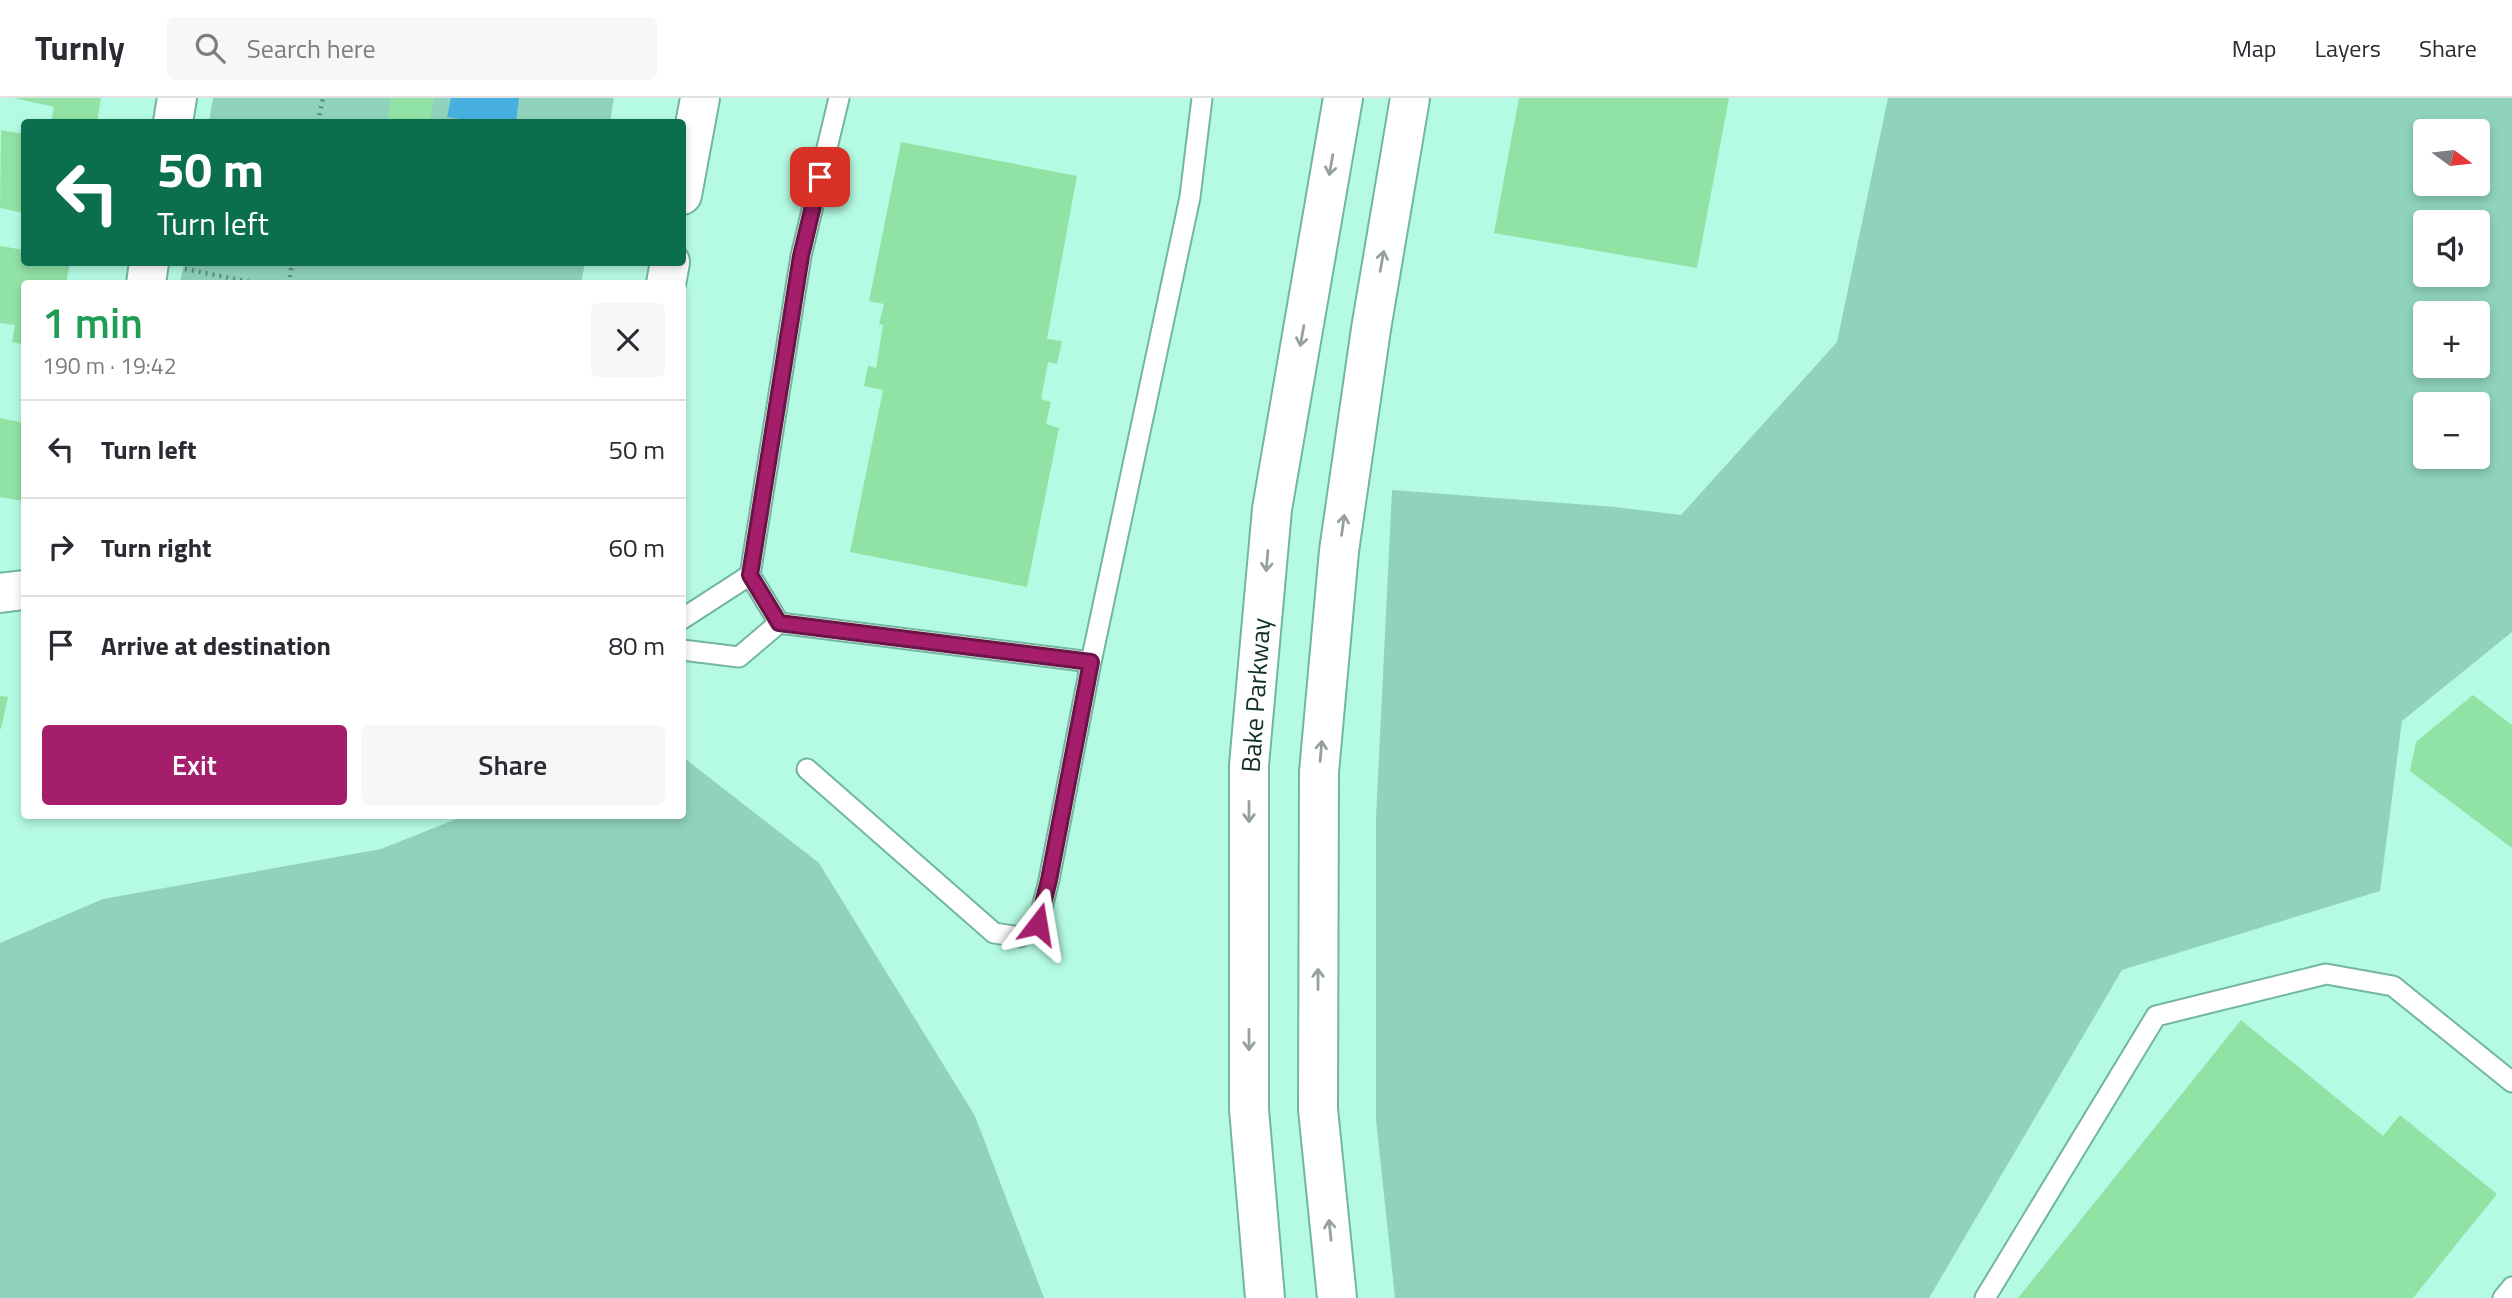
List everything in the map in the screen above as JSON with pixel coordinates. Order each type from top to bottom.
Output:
[{"type":"main road","points":[[174,119],[177,98]]},
{"type":"main road","points":[[686,173],[700,98]]},
{"type":"main road","name":"Bake Parkway","points":[[1265,1298],[1249,1109],[1249,765],[1272,509],[1343,98]]},
{"type":"main road","points":[[1337,1298],[1318,1109],[1319,772],[1339,551],[1371,329],[1410,98]]},
{"type":"main road","points":[[150,280],[166,266]]},
{"type":"main road","points":[[0,593],[21,590]]},
{"type":"lane","points":[[779,623],[750,575],[801,256],[839,98]]},
{"type":"lane","points":[[807,769],[995,933],[1020,937],[1038,924],[1190,197],[1202,98]]},
{"type":"lane","points":[[686,615],[750,575]]},
{"type":"lane","points":[[686,650],[739,657],[779,623],[1091,662]]},
{"type":"lane","points":[[1985,1298],[2156,1016],[2326,974],[2393,986],[2512,1082]]},
{"type":"lane","points":[[2503,1298],[2512,1287]]},
{"type":"path","points":[[319,119],[323,98]]},
{"type":"path","points":[[166,266],[239,280]]},
{"type":"shaded area","points":[[213,98],[614,98],[610,119],[210,119]]},
{"type":"shaded area","points":[[451,98],[519,98],[516,119],[447,117]]},
{"type":"shaded area","points":[[1888,98],[2512,98],[2512,632],[2402,721],[2380,891],[2122,970],[1929,1298],[1395,1298],[1376,1120],[1376,818],[1392,490],[1615,507],[1681,515],[1837,342]]},
{"type":"shaded area","points":[[183,266],[584,266],[582,280],[181,280]]},
{"type":"shaded area","points":[[686,759],[819,863],[975,1116],[1044,1298],[0,1298],[0,943],[103,899],[381,849],[456,819],[686,819]]},
{"type":"building","points":[[14,98],[101,98],[98,119],[52,119],[54,107]]},
{"type":"building","points":[[391,98],[434,98],[430,119],[388,119]]},
{"type":"building","points":[[1519,98],[1729,98],[1697,268],[1494,233]]},
{"type":"building","points":[[1,130],[21,133],[21,212],[0,208]]},
{"type":"building","points":[[901,142],[1077,176],[1047,339],[1062,341],[1057,364],[1048,362],[1041,399],[1051,402],[1046,424],[1059,428],[1027,587],[850,552],[883,390],[864,386],[868,366],[876,368],[883,325],[879,324],[884,304],[869,301]]},
{"type":"building","points":[[0,246],[21,250],[21,266],[69,266],[67,280],[21,280],[21,344],[12,342],[15,325],[0,323]]},
{"type":"building","points":[[0,418],[21,422],[21,500],[0,497]]},
{"type":"building","points":[[2473,695],[2512,725],[2512,848],[2410,771],[2416,742]]},
{"type":"building","points":[[0,696],[8,697],[1,729],[0,729]]},
{"type":"building","points":[[2241,1020],[2383,1136],[2400,1115],[2497,1194],[2413,1298],[2018,1298]]},
{"type":"route","points":[[820,177],[801,256],[750,575],[779,623],[1091,662],[1038,924]]}]
